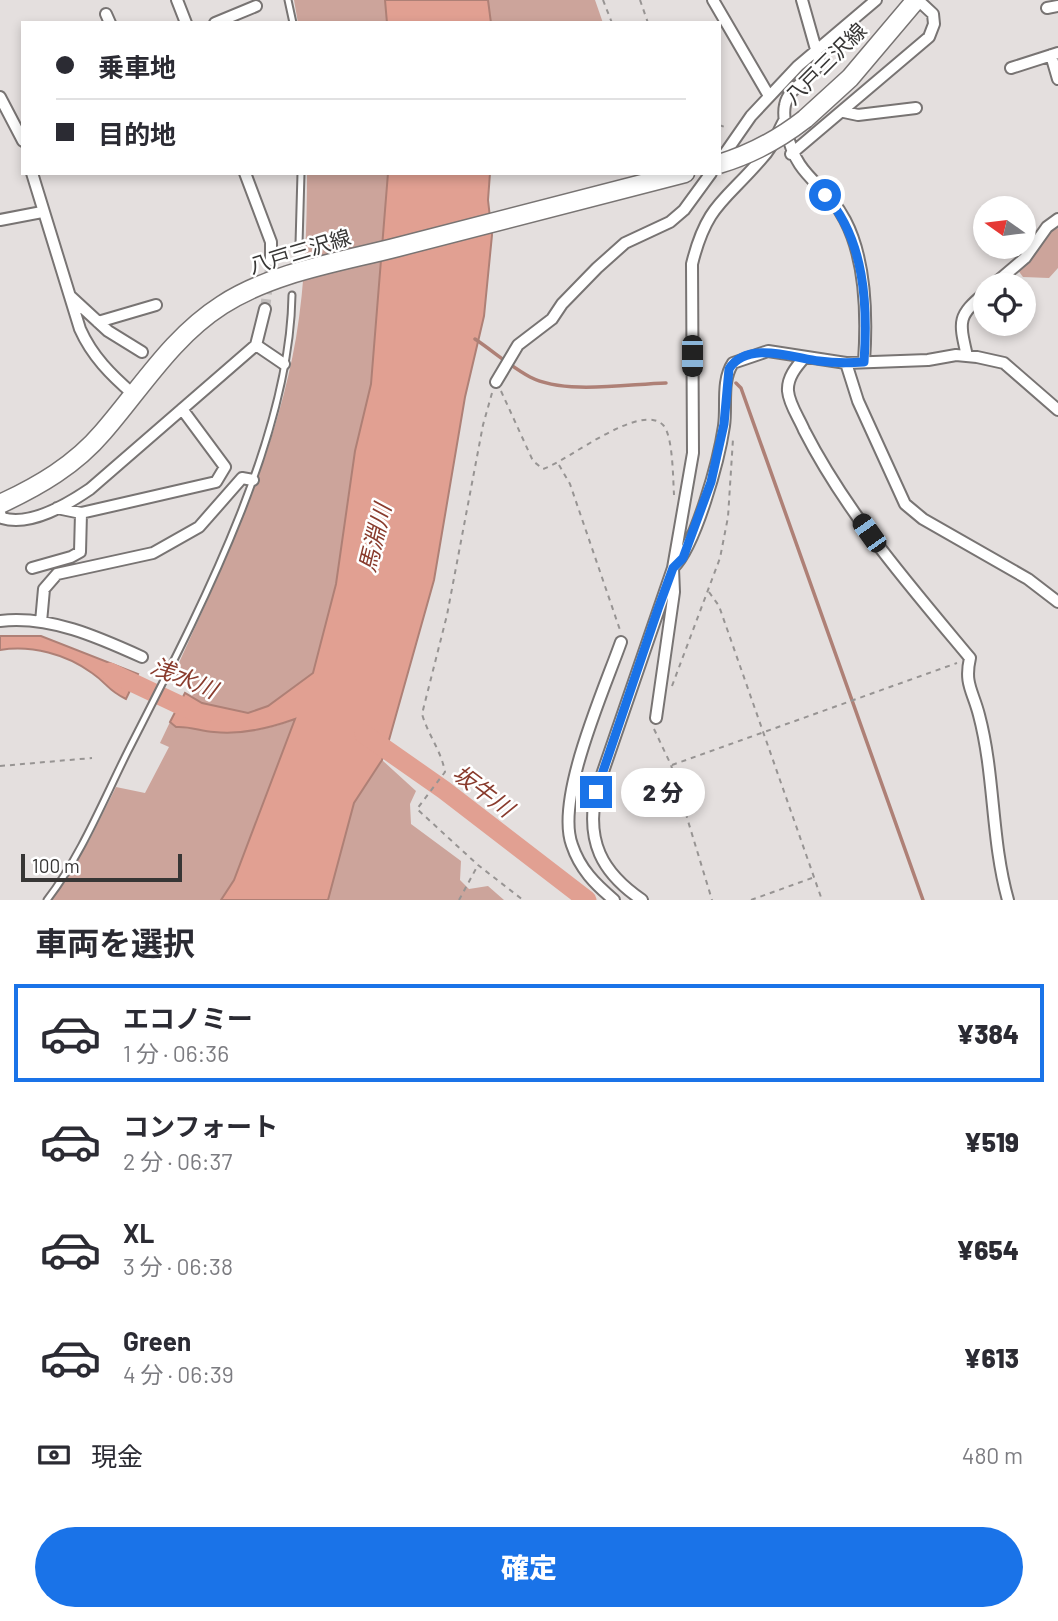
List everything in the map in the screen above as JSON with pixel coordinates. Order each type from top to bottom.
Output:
[{"type":"main road","name":"八戸三沢線","points":[[721,162],[762,148],[805,120],[850,78],[917,0]]},
{"type":"main road","name":"八戸三沢線","points":[[0,504],[52,477],[79,456],[181,336],[201,319],[247,292],[303,272],[677,175]]},
{"type":"street","points":[[177,0],[186,21]]},
{"type":"street","points":[[713,0],[769,96]]},
{"type":"street","points":[[802,0],[817,47],[818,67],[787,98],[785,119],[791,154],[846,221],[862,276],[864,362]]},
{"type":"street","points":[[721,160],[738,132],[769,96],[817,47],[876,0]]},
{"type":"street","points":[[791,154],[844,112],[929,37],[934,24],[933,13],[917,0]]},
{"type":"street","points":[[220,21],[256,6]]},
{"type":"street","points":[[1011,68],[1055,54],[1058,79]]},
{"type":"street","points":[[0,97],[21,127]]},
{"type":"street","points":[[844,112],[858,115],[916,108]]},
{"type":"street","points":[[642,900],[604,865],[593,836],[591,817],[596,792],[673,568],[693,453],[692,264],[697,243],[713,209],[765,155],[785,119]]},
{"type":"street","points":[[33,175],[68,294],[89,348],[109,374],[133,394]]},
{"type":"street","points":[[246,175],[271,242],[271,260]]},
{"type":"street","points":[[496,382],[518,345],[552,319],[597,268],[625,243],[670,222],[684,210],[710,175]]},
{"type":"street","points":[[0,220],[42,212]]},
{"type":"street","points":[[1007,273],[1025,258],[1047,227],[1058,219]]},
{"type":"street","points":[[68,294],[99,322],[142,352]]},
{"type":"street","points":[[967,356],[961,329],[963,313],[973,304]]},
{"type":"street","points":[[99,322],[156,305]]},
{"type":"street","points":[[0,513],[2,518],[17,520],[57,508],[90,489],[256,345],[265,309]]},
{"type":"street","points":[[256,345],[284,364]]},
{"type":"street","points":[[656,718],[674,593],[673,568],[683,558],[711,482],[724,424],[729,369],[733,363],[768,351],[846,363],[967,356],[1004,363],[1058,410]]},
{"type":"street","points":[[804,358],[790,378],[788,388],[790,399],[816,452],[869,533],[970,658],[966,678],[985,736],[1001,874],[1008,900]]},
{"type":"street","points":[[846,363],[858,401],[905,504],[923,519],[1028,579],[1058,602]]},
{"type":"street","points":[[57,508],[81,513],[216,482],[225,467],[182,409]]},
{"type":"street","points":[[41,622],[44,589],[57,574],[153,553],[199,527],[242,478],[253,480]]},
{"type":"street","points":[[32,568],[80,552],[81,513]]},
{"type":"street","points":[[0,621],[41,622],[83,634],[142,657]]},
{"type":"street","points":[[614,900],[592,881],[571,844],[568,800],[621,642]]},
{"type":"lane","points":[[288,0],[293,21]]},
{"type":"lane","points":[[299,244],[302,175]]},
{"type":"lane","points":[[47,900],[84,839],[166,674],[253,480],[284,364],[292,319],[292,295]]},
{"type":"path","points":[[603,0],[611,21]]},
{"type":"path","points":[[640,0],[647,21]]},
{"type":"path","points":[[286,260],[299,244]]},
{"type":"path","points":[[496,382],[533,461],[543,469],[558,464],[616,428],[639,419],[652,419],[663,425],[668,438],[674,498]]},
{"type":"path","points":[[496,382],[482,425],[447,615],[422,714],[426,729],[441,752],[445,772],[417,808],[478,865],[523,900]]},
{"type":"path","points":[[670,694],[720,558],[728,517],[733,433]]},
{"type":"path","points":[[558,464],[570,484],[620,627],[621,642]]},
{"type":"path","points":[[708,591],[719,606],[822,900]]},
{"type":"path","points":[[671,765],[970,658]]},
{"type":"path","points":[[656,718],[654,728],[671,765],[712,900]]},
{"type":"path","points":[[0,765],[92,758]]},
{"type":"path","points":[[459,900],[478,865]]},
{"type":"path","points":[[751,900],[813,877]]},
{"type":"shaded area","points":[[294,0],[385,0],[387,21],[298,21]]},
{"type":"shaded area","points":[[488,0],[595,0],[602,21],[491,21]]},
{"type":"shaded area","points":[[307,175],[388,175],[371,384],[355,451],[336,584],[313,673],[268,706],[248,713],[202,703],[192,698],[193,690],[172,678],[245,512],[275,426],[296,338],[306,235]]},
{"type":"shaded area","points":[[1058,228],[1058,268],[1049,278],[1036,278],[1036,273],[1020,273],[1017,269],[1026,259],[1036,259],[1036,247],[1051,230]]},
{"type":"shaded area","points":[[296,719],[234,880],[221,900],[52,900],[89,841],[116,787],[145,793],[169,747],[160,743],[170,722],[176,727],[235,733],[276,726]]},
{"type":"shaded area","points":[[382,760],[416,791],[410,804],[411,824],[461,861],[460,880],[469,889],[488,886],[504,900],[328,900],[354,803]]},
{"type":"water","points":[[385,0],[488,0],[491,21],[387,21]]},
{"type":"water","name":"馬淵川","points":[[388,175],[490,175],[488,200],[492,235],[484,316],[465,397],[434,580],[382,760],[354,803],[328,900],[221,900],[234,880],[295,719],[245,732],[214,732],[176,727],[170,722],[185,693],[202,703],[248,713],[268,706],[313,673],[336,584],[355,451],[371,384]]},
{"type":"water","points":[[0,636],[41,636],[138,674],[126,699],[82,666],[60,656],[36,650],[0,650]]},
{"type":"waterway","points":[[475,339],[530,377],[561,386],[666,383]]},
{"type":"waterway","points":[[736,383],[741,388],[923,900]]},
{"type":"waterway","name":"浅水川","points":[[110,672],[203,716]]},
{"type":"waterway","name":"坂牛川","points":[[364,734],[444,790],[587,900]]},
{"type":"tunnel","points":[[265,309],[271,260]]},
{"type":"route","points":[[596,792],[673,568],[683,558],[711,482],[724,424],[729,369],[733,363],[768,351],[816,361],[864,362],[862,276],[846,221],[825,195]]}]
